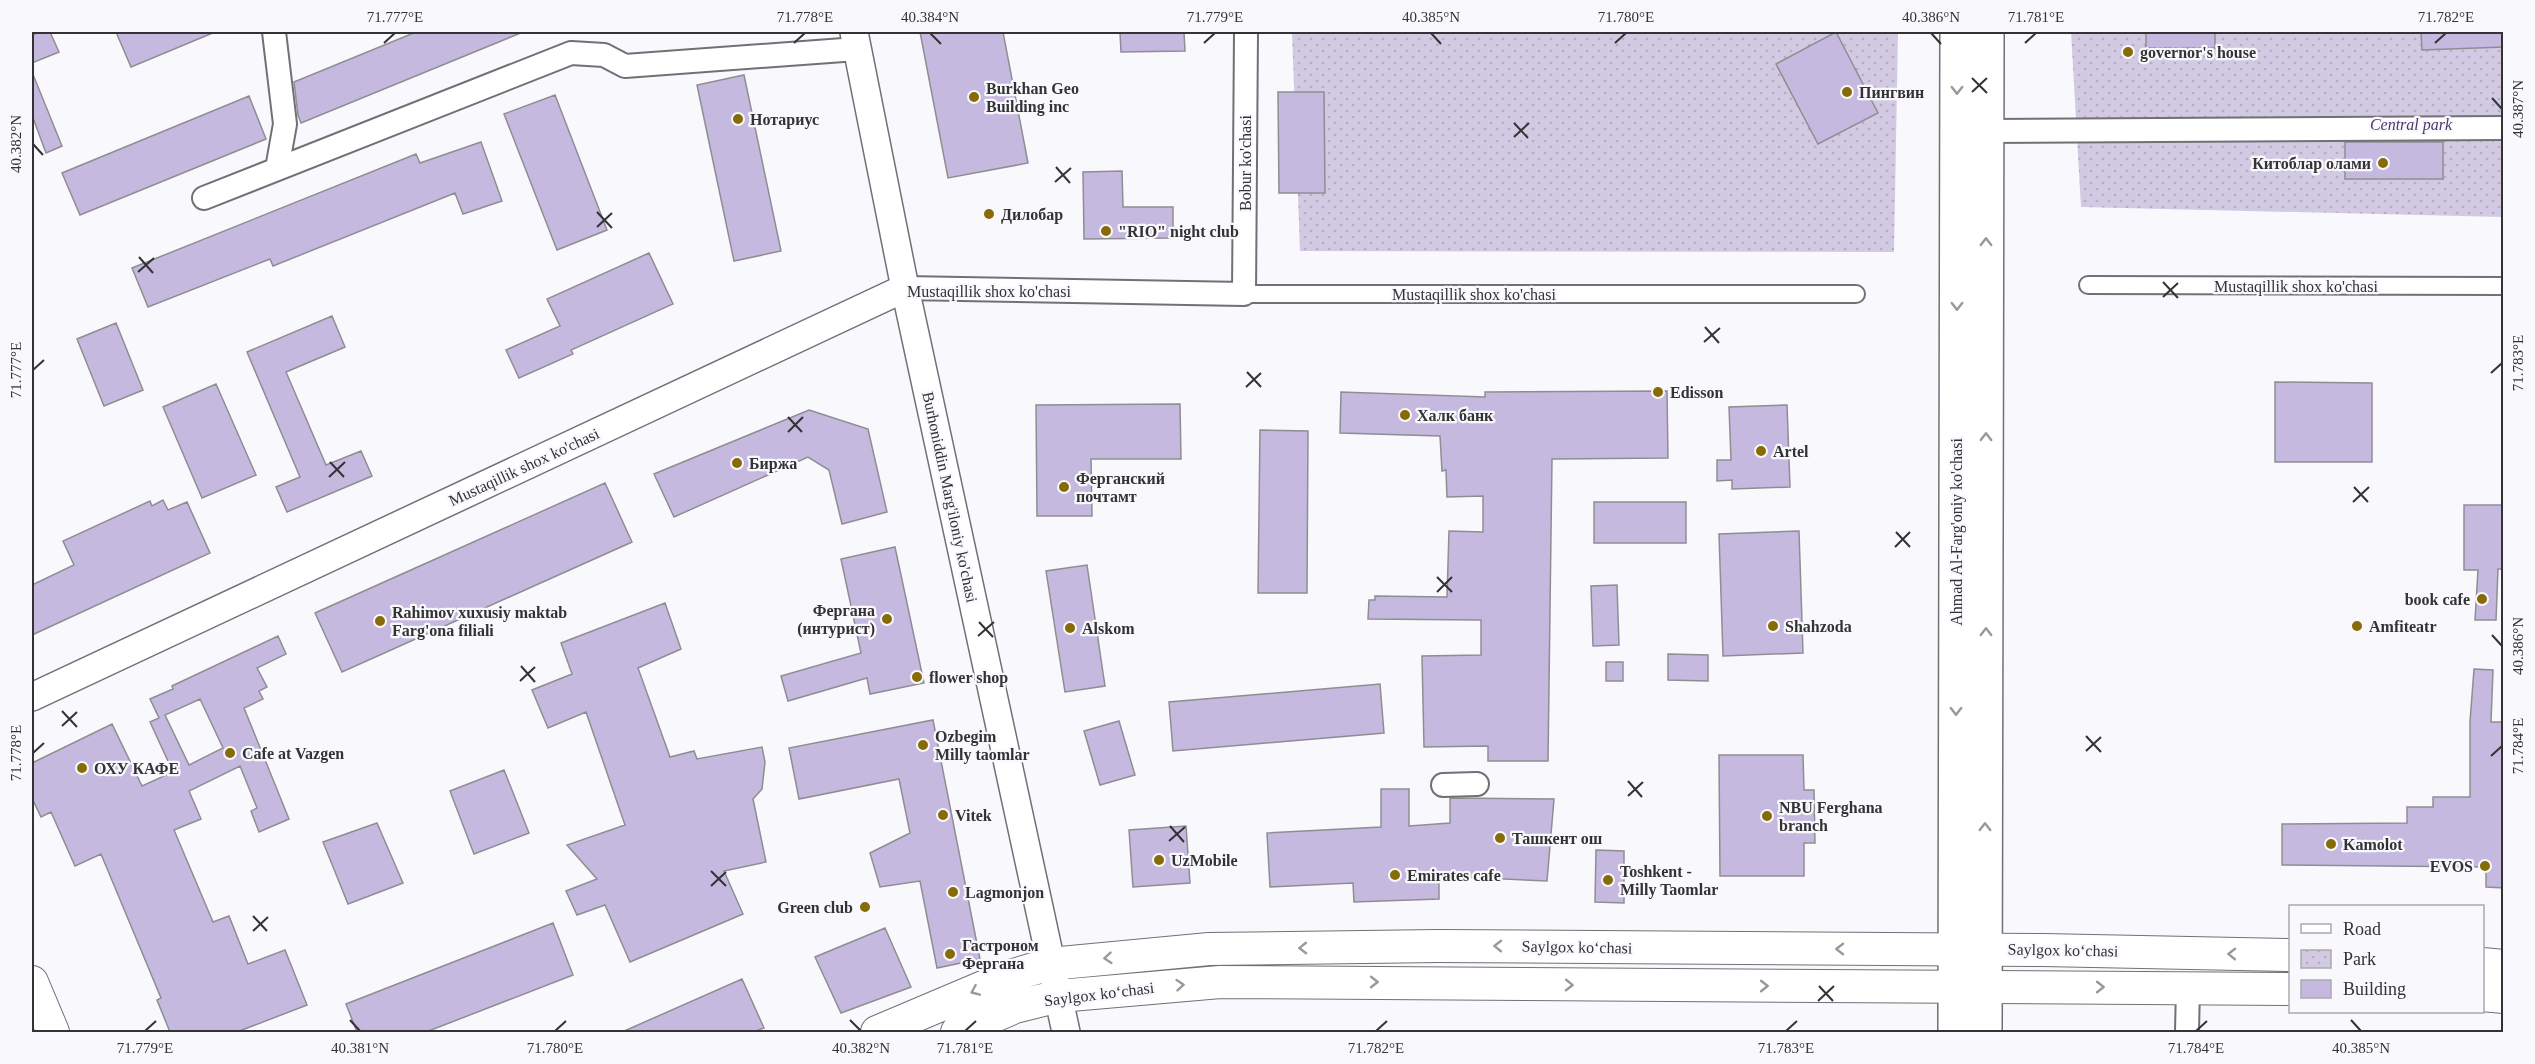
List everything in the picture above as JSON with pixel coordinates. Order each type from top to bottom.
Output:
[{"type":"main road","name":"Ahmad Al-Farg'oniy ko'chasi","points":[[1957,32],[1970,949]]},
{"type":"main road","name":"Ahmad Al-Farg'oniy ko'chasi","points":[[1955,1032],[1969,987],[1987,32]]},
{"type":"main road","name":"Saylgox koʻchasi","points":[[877,1032],[1007,977],[1050,964],[1209,949],[1438,946],[1970,949],[2289,955]]},
{"type":"main road","points":[[2484,964],[2504,966]]},
{"type":"main road","points":[[32,982],[53,1032]]},
{"type":"main road","name":"Saylgox koʻchasi","points":[[957,1032],[1015,1007],[1059,996],[1220,982],[2289,989]]},
{"type":"main road","name":"Ahmad Al-Farg'oniy ko'chasi","points":[[1969,987],[1985,1032]]},
{"type":"main road","points":[[2484,995],[2504,997]]},
{"type":"street","points":[[274,32],[285,124],[277,169]]},
{"type":"street","name":"Bobur ko'chasi","points":[[1244,294],[1246,32]]},
{"type":"street","points":[[204,198],[571,53],[604,55],[625,66],[856,40]]},
{"type":"street","name":"Burhoniddin Marg'iloniy ko'chasi","points":[[856,40],[905,288],[1066,1032]]},
{"type":"street","points":[[1986,131],[2504,128]]},
{"type":"street","name":"Mustaqillik shox ko'chasi","points":[[2088,285],[2504,286]]},
{"type":"street","name":"Mustaqillik shox ko'chasi","points":[[32,697],[905,288],[1244,294],[1856,294]]},
{"type":"street","points":[[1443,785],[1477,784]]},
{"type":"street","points":[[2187,1032],[2188,987]]},
{"type":"green space","points":[[1292,32],[1898,32],[1894,252],[1300,251]]},
{"type":"green space","name":"Central park","points":[[2071,32],[2503,32],[2503,217],[2081,207]]},
{"type":"building","points":[[39,32],[50,32],[59,52],[32,63],[32,35]]},
{"type":"building","points":[[116,32],[215,32],[131,67]]},
{"type":"building","points":[[416,32],[523,32],[301,123],[294,82]]},
{"type":"building","name":"Burkhan Geo Building inc","points":[[920,32],[1003,32],[1028,163],[948,178]]},
{"type":"building","points":[[1120,32],[1184,32],[1185,51],[1121,52]]},
{"type":"building","points":[[1836,32],[1878,113],[1818,144],[1776,64]]},
{"type":"building","points":[[2146,32],[2215,32],[2215,48],[2146,48]]},
{"type":"building","points":[[2421,32],[2504,32],[2504,47],[2422,50]]},
{"type":"building","points":[[32,72],[62,146],[46,153],[32,115]]},
{"type":"building","points":[[744,75],[781,251],[734,261],[697,85]]},
{"type":"building","points":[[1278,92],[1324,92],[1325,193],[1279,193]]},
{"type":"building","points":[[555,95],[607,230],[557,250],[504,114]]},
{"type":"building","points":[[249,96],[266,139],[80,215],[62,173]]},
{"type":"building","points":[[481,142],[502,201],[463,214],[455,193],[273,266],[270,259],[148,307],[132,268],[416,154],[420,163]]},
{"type":"building","points":[[2345,142],[2443,142],[2443,179],[2345,179]]},
{"type":"building","points":[[1122,171],[1123,207],[1173,207],[1173,238],[1084,239],[1083,172]]},
{"type":"building","points":[[649,253],[673,304],[571,350],[573,354],[519,378],[506,350],[560,326],[547,299]]},
{"type":"building","points":[[332,316],[345,347],[286,372],[326,465],[361,451],[372,476],[287,512],[276,487],[300,477],[247,352]]},
{"type":"building","points":[[116,323],[143,390],[104,406],[77,339]]},
{"type":"building","points":[[2275,382],[2372,383],[2372,462],[2275,462]]},
{"type":"building","points":[[216,384],[256,475],[202,498],[163,407]]},
{"type":"building","points":[[1667,391],[1668,458],[1552,459],[1548,761],[1488,761],[1488,746],[1424,747],[1422,656],[1481,655],[1481,620],[1368,619],[1369,600],[1375,600],[1375,596],[1447,597],[1449,531],[1483,532],[1483,496],[1447,497],[1446,470],[1442,471],[1440,436],[1340,433],[1341,392],[1485,397],[1485,392]]},
{"type":"building","name":"Ферганский почтамт","points":[[1180,404],[1181,459],[1091,459],[1092,516],[1037,516],[1036,405]]},
{"type":"building","points":[[1787,405],[1790,487],[1732,489],[1732,480],[1717,481],[1717,460],[1731,460],[1729,407]]},
{"type":"building","name":"Биржа","points":[[809,410],[868,429],[887,512],[842,524],[829,470],[808,457],[674,517],[654,474]]},
{"type":"building","points":[[1260,430],[1308,431],[1307,593],[1258,593]]},
{"type":"building","points":[[605,483],[632,542],[342,672],[315,613]]},
{"type":"building","points":[[163,500],[168,510],[187,502],[210,553],[32,635],[32,585],[74,565],[63,541],[150,501],[152,506]]},
{"type":"building","points":[[1594,502],[1686,502],[1686,543],[1594,543]]},
{"type":"building","points":[[2464,505],[2504,505],[2504,569],[2498,569],[2496,620],[2475,620],[2478,570],[2464,570]]},
{"type":"building","points":[[1799,531],[1803,653],[1723,656],[1719,534]]},
{"type":"building","points":[[895,547],[924,683],[870,694],[867,678],[788,701],[781,676],[861,653],[841,559]]},
{"type":"building","points":[[1087,565],[1105,686],[1065,692],[1046,571]]},
{"type":"building","points":[[1617,585],[1619,645],[1593,646],[1591,586]]},
{"type":"building","points":[[665,603],[681,649],[638,668],[670,757],[694,751],[697,759],[762,747],[765,762],[762,789],[753,799],[766,862],[724,871],[743,914],[630,962],[605,905],[577,915],[566,891],[597,879],[567,845],[625,825],[586,712],[548,728],[532,690],[572,674],[561,643]]},
{"type":"building","points":[[278,636],[286,654],[257,668],[267,687],[259,691],[263,699],[244,708],[289,819],[259,832],[251,811],[257,808],[240,766],[189,791],[201,819],[174,830],[213,922],[229,916],[248,964],[285,950],[307,1005],[237,1032],[170,1032],[157,1000],[161,998],[101,854],[75,866],[51,812],[41,817],[32,798],[32,763],[112,724],[142,786],[173,772],[150,722],[159,718],[150,699],[173,689],[172,686]],"holes":[[[200,699],[223,748],[189,765],[165,715]]]},
{"type":"building","points":[[1668,654],[1708,655],[1708,681],[1668,680]]},
{"type":"building","points":[[1606,662],[1623,662],[1623,681],[1606,681]]},
{"type":"building","points":[[2474,669],[2493,670],[2491,722],[2504,722],[2504,888],[2486,887],[2486,867],[2282,865],[2282,824],[2407,823],[2407,807],[2433,807],[2433,797],[2470,797],[2470,722]]},
{"type":"building","points":[[1380,684],[1384,733],[1173,751],[1169,702]]},
{"type":"building","points":[[933,720],[980,959],[937,968],[920,881],[880,887],[870,853],[910,833],[899,779],[799,799],[789,748]]},
{"type":"building","points":[[1119,721],[1135,775],[1100,785],[1084,731]]},
{"type":"building","name":"NBU Ferghana branch","points":[[1719,755],[1803,755],[1804,790],[1814,790],[1815,843],[1804,843],[1804,876],[1720,876]]},
{"type":"building","points":[[504,770],[529,833],[474,854],[450,791]]},
{"type":"building","points":[[1381,789],[1409,789],[1409,826],[1450,823],[1450,798],[1554,799],[1547,881],[1439,876],[1439,899],[1354,902],[1353,883],[1270,887],[1267,833],[1381,827]]},
{"type":"building","points":[[377,823],[403,883],[348,904],[323,842]]},
{"type":"building","points":[[1186,826],[1190,883],[1133,887],[1129,830]]},
{"type":"building","points":[[1596,850],[1624,851],[1624,903],[1595,902]]},
{"type":"building","points":[[553,923],[573,975],[426,1032],[357,1032],[346,1004]]},
{"type":"building","points":[[885,928],[911,987],[841,1013],[815,957]]},
{"type":"building","points":[[742,979],[764,1028],[753,1032],[622,1032]]},
{"type":"place","name":"governor's house","points":[[2128,52]]},
{"type":"place","name":"Пингвин","points":[[1847,92]]},
{"type":"place","name":"Burkhan Geo Building inc","points":[[974,97]]},
{"type":"place","name":"Нотариус","points":[[738,119]]},
{"type":"place","name":"Китоблар олами","points":[[2383,163]]},
{"type":"place","name":"Дилобар","points":[[989,214]]},
{"type":"place","name":"\"RIO\" night club","points":[[1106,231]]},
{"type":"place","name":"Edisson","points":[[1658,392]]},
{"type":"place","name":"Халк банк","points":[[1405,415]]},
{"type":"place","name":"Artel","points":[[1761,451]]},
{"type":"place","name":"Биржа","points":[[737,463]]},
{"type":"place","name":"Ферганский почтамт","points":[[1064,487]]},
{"type":"place","name":"book cafe","points":[[2482,599]]},
{"type":"place","name":"Фергана (интурист)","points":[[887,619]]},
{"type":"place","name":"Rahimov xuxusiy maktab Farg'ona filiali","points":[[380,621]]},
{"type":"place","name":"Shahzoda","points":[[1773,626]]},
{"type":"place","name":"Amfiteatr","points":[[2357,626]]},
{"type":"place","name":"Alskom","points":[[1070,628]]},
{"type":"place","name":"flower shop","points":[[917,677]]},
{"type":"place","name":"Ozbegim Milly taomlar","points":[[923,745]]},
{"type":"place","name":"Cafe at Vazgen","points":[[230,753]]},
{"type":"place","name":"ОХУ КАФЕ","points":[[82,768]]},
{"type":"place","name":"Vitek","points":[[943,815]]},
{"type":"place","name":"NBU Ferghana branch","points":[[1767,816]]},
{"type":"place","name":"Ташкент ош","points":[[1500,838]]},
{"type":"place","name":"Kamolot","points":[[2331,844]]},
{"type":"place","name":"UzMobile","points":[[1159,860]]},
{"type":"place","name":"EVOS","points":[[2485,866]]},
{"type":"place","name":"Emirates cafe","points":[[1395,875]]},
{"type":"place","name":"Toshkent - Milly Taomlar","points":[[1608,880]]},
{"type":"place","name":"Lagmonjon","points":[[953,892]]},
{"type":"place","name":"Green club","points":[[865,907]]},
{"type":"place","name":"Гастроном Фергана","points":[[950,954]]}]
